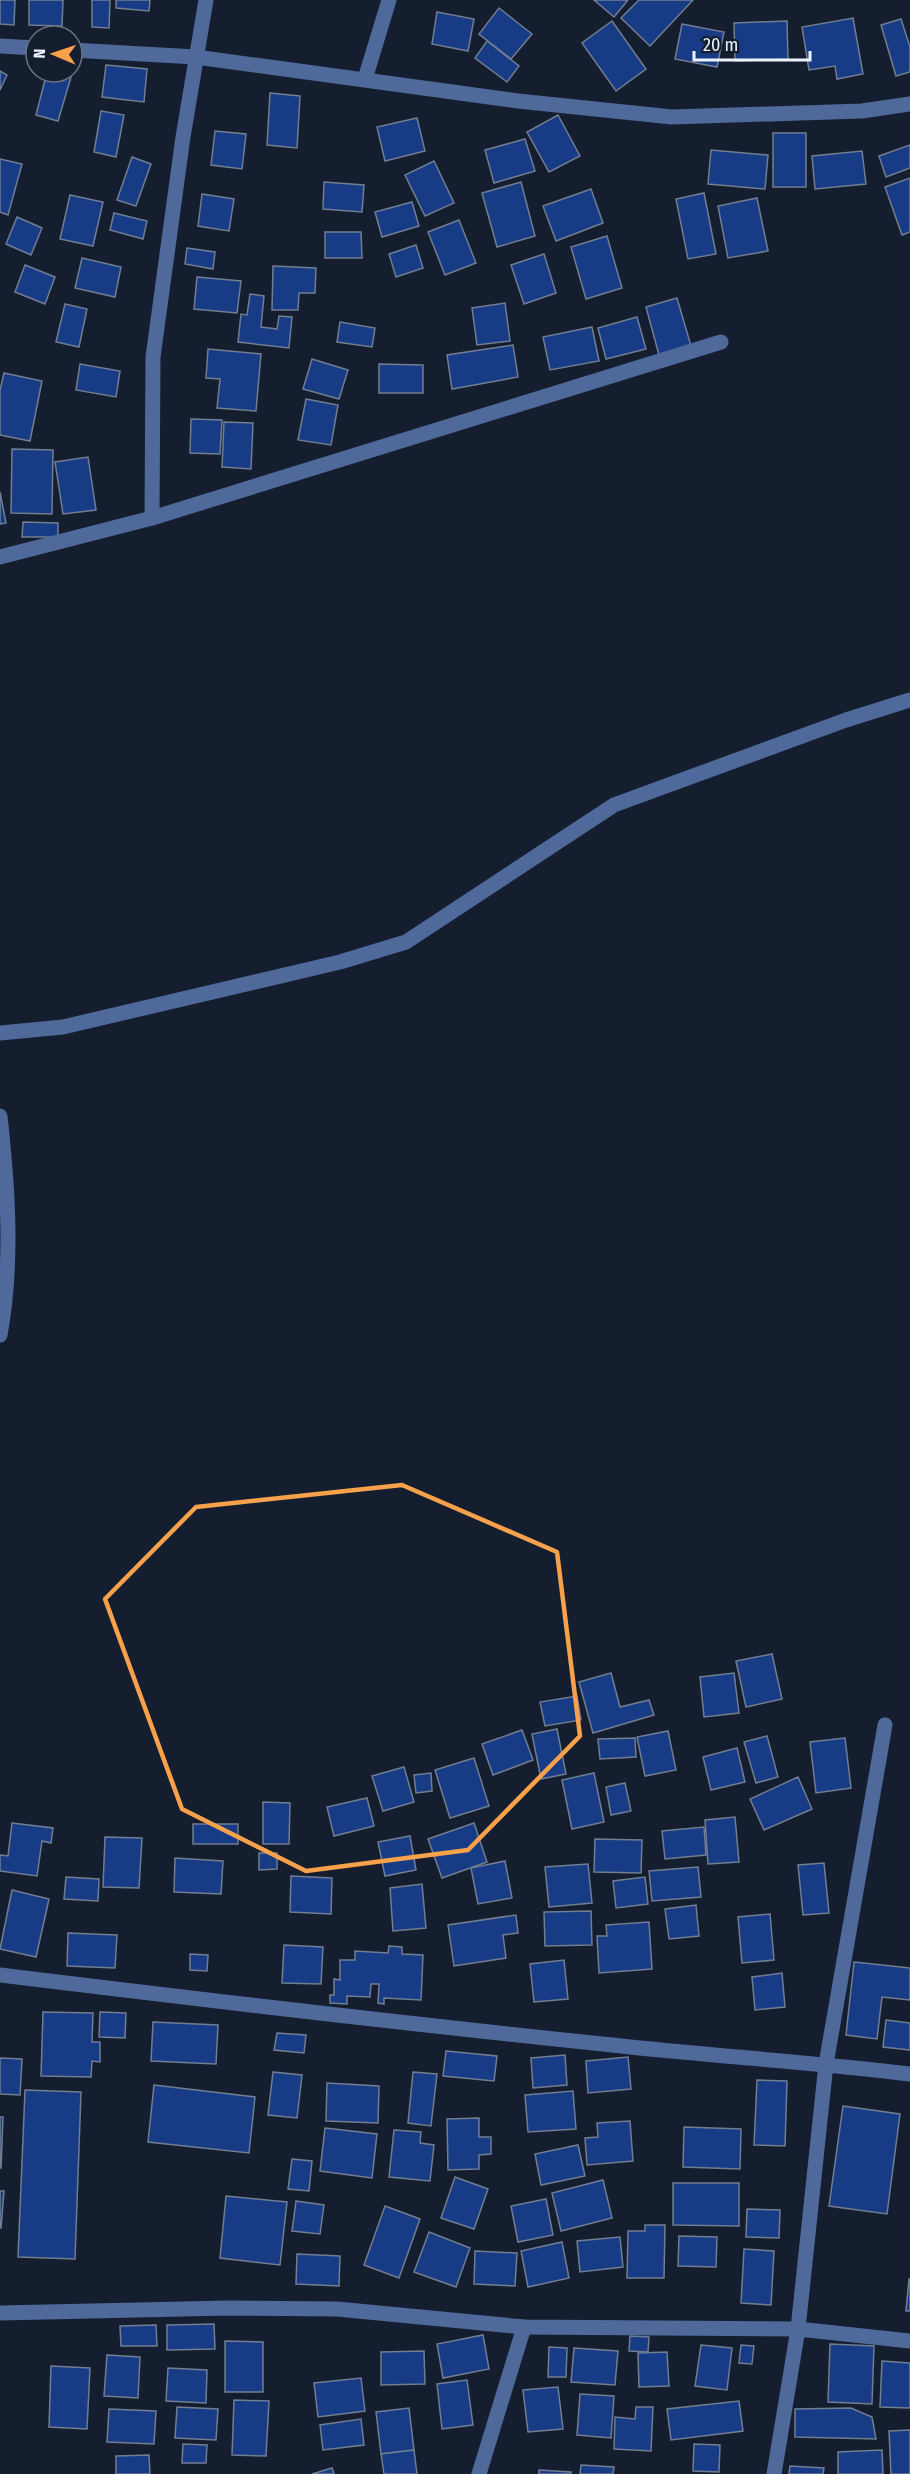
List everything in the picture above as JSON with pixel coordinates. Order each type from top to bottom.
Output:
[{"type":"street","points":[[152,518],[153,357],[183,137],[206,0]]},
{"type":"street","points":[[365,79],[389,0]]},
{"type":"street","points":[[0,46],[24,47]]},
{"type":"street","points":[[84,51],[196,57],[518,101],[672,117],[852,111],[910,104]]},
{"type":"street","points":[[0,557],[152,518],[721,342]]},
{"type":"street","points":[[0,1033],[63,1027],[340,962],[406,942],[614,805],[846,720],[910,700]]},
{"type":"street","points":[[0,1116],[7,1180],[5,1305],[0,1335]]},
{"type":"street","points":[[774,2474],[798,2329],[826,2064],[885,1725]]},
{"type":"street","points":[[0,1975],[291,2011],[910,2074]]},
{"type":"street","points":[[0,2313],[229,2308],[337,2309],[524,2327],[798,2329],[910,2341]]},
{"type":"street","points":[[479,2474],[524,2327]]},
{"type":"highlighted area","points":[[402,1485],[557,1552],[580,1736],[468,1850],[306,1871],[182,1809],[105,1599],[196,1507]]},
{"type":"building","points":[[0,0],[15,0],[14,25],[0,24]]},
{"type":"building","points":[[29,0],[63,0],[62,24],[29,24]]},
{"type":"building","points":[[92,0],[110,0],[109,28],[92,27]]},
{"type":"building","points":[[116,0],[150,0],[149,11],[116,8]]},
{"type":"building","points":[[594,0],[628,0],[614,17]]},
{"type":"building","points":[[639,0],[693,0],[650,46],[621,18]]},
{"type":"building","points":[[499,8],[532,34],[511,59],[479,34]]},
{"type":"building","points":[[437,12],[474,19],[468,51],[432,44]]},
{"type":"building","points":[[853,18],[863,74],[837,79],[835,66],[809,70],[802,27]]},
{"type":"building","points":[[901,19],[910,47],[910,72],[896,76],[881,25]]},
{"type":"building","points":[[612,21],[646,69],[616,91],[582,43]]},
{"type":"building","points":[[787,21],[788,59],[735,61],[734,23]]},
{"type":"building","points":[[682,24],[724,32],[717,67],[675,59]]},
{"type":"building","points":[[487,41],[519,66],[507,82],[475,58]]},
{"type":"building","points":[[106,65],[147,69],[144,102],[102,97]]},
{"type":"building","points":[[0,71],[7,75],[0,90]]},
{"type":"building","points":[[44,84],[69,84],[58,121],[36,115]]},
{"type":"building","points":[[270,93],[300,96],[297,148],[267,145]]},
{"type":"building","points":[[101,111],[124,115],[116,157],[94,152]]},
{"type":"building","points":[[558,115],[580,156],[549,172],[527,132]]},
{"type":"building","points":[[417,118],[425,151],[385,161],[377,127]]},
{"type":"building","points":[[215,131],[246,134],[242,169],[211,165]]},
{"type":"building","points":[[773,133],[806,133],[806,187],[773,187]]},
{"type":"building","points":[[525,139],[535,171],[494,183],[485,150]]},
{"type":"building","points":[[910,145],[910,168],[886,177],[879,156]]},
{"type":"building","points":[[711,150],[768,155],[765,189],[708,184]]},
{"type":"building","points":[[862,151],[866,184],[815,189],[812,156]]},
{"type":"building","points":[[132,157],[151,164],[136,206],[117,200]]},
{"type":"building","points":[[0,159],[22,164],[8,215],[0,212]]},
{"type":"building","points":[[434,161],[454,203],[425,216],[405,175]]},
{"type":"building","points":[[910,178],[910,232],[902,235],[885,187]]},
{"type":"building","points":[[324,182],[364,185],[362,212],[323,209]]},
{"type":"building","points":[[521,182],[535,236],[497,247],[482,193]]},
{"type":"building","points":[[591,189],[603,223],[556,241],[543,206]]},
{"type":"building","points":[[704,193],[716,254],[688,259],[676,199]]},
{"type":"building","points":[[202,194],[234,199],[229,231],[198,226]]},
{"type":"building","points":[[70,195],[103,202],[93,246],[60,239]]},
{"type":"building","points":[[757,198],[768,251],[728,258],[718,206]]},
{"type":"building","points":[[412,202],[419,226],[382,237],[375,212]]},
{"type":"building","points":[[114,213],[147,221],[143,239],[110,230]]},
{"type":"building","points":[[17,217],[42,228],[31,255],[6,244]]},
{"type":"building","points":[[459,220],[476,263],[445,275],[428,232]]},
{"type":"building","points":[[325,232],[361,232],[362,258],[325,258]]},
{"type":"building","points":[[607,236],[622,288],[586,299],[571,247]]},
{"type":"building","points":[[416,245],[423,268],[396,277],[389,254]]},
{"type":"building","points":[[187,248],[215,252],[213,269],[185,264]]},
{"type":"building","points":[[544,254],[556,293],[524,304],[511,265]]},
{"type":"building","points":[[82,258],[121,267],[115,297],[75,288]]},
{"type":"building","points":[[25,265],[55,277],[45,304],[15,292]]},
{"type":"building","points":[[273,266],[316,268],[315,293],[299,293],[298,310],[272,310]]},
{"type":"building","points":[[197,277],[241,281],[237,313],[194,309]]},
{"type":"building","points":[[250,294],[264,296],[261,327],[277,329],[279,316],[292,317],[289,348],[238,342],[241,314],[247,315]]},
{"type":"building","points":[[677,298],[691,346],[659,355],[646,307]]},
{"type":"building","points":[[505,303],[510,341],[477,345],[472,308]]},
{"type":"building","points":[[65,304],[87,309],[79,347],[56,342]]},
{"type":"building","points":[[637,317],[646,349],[606,359],[598,328]]},
{"type":"building","points":[[340,322],[375,328],[372,347],[337,342]]},
{"type":"building","points":[[592,327],[599,361],[550,370],[543,337]]},
{"type":"building","points":[[513,345],[518,377],[452,389],[447,355]]},
{"type":"building","points":[[208,349],[261,354],[256,411],[217,408],[220,379],[206,378]]},
{"type":"building","points":[[312,359],[348,370],[339,399],[303,389]]},
{"type":"building","points":[[80,364],[120,371],[116,397],[76,390]]},
{"type":"building","points":[[379,364],[423,365],[423,393],[379,393]]},
{"type":"building","points":[[4,373],[42,381],[30,441],[0,435],[0,390]]},
{"type":"building","points":[[306,399],[338,405],[331,445],[298,440]]},
{"type":"building","points":[[191,419],[222,420],[220,454],[190,453]]},
{"type":"building","points":[[224,422],[253,423],[251,469],[222,467]]},
{"type":"building","points":[[12,449],[53,450],[52,514],[11,513]]},
{"type":"building","points":[[88,457],[96,510],[63,514],[55,462]]},
{"type":"building","points":[[0,492],[6,523],[0,524]]},
{"type":"building","points":[[23,522],[58,523],[58,537],[22,537]]},
{"type":"building","points":[[772,1654],[782,1699],[746,1707],[736,1661]]},
{"type":"building","points":[[611,1673],[620,1707],[649,1700],[654,1715],[593,1733],[579,1682]]},
{"type":"building","points":[[734,1673],[739,1713],[704,1717],[700,1677]]},
{"type":"building","points":[[577,1696],[581,1720],[545,1726],[540,1702]]},
{"type":"building","points":[[557,1729],[566,1774],[541,1779],[532,1734]]},
{"type":"building","points":[[522,1730],[533,1760],[493,1775],[482,1744]]},
{"type":"building","points":[[668,1731],[676,1770],[645,1776],[637,1737]]},
{"type":"building","points":[[767,1736],[778,1777],[756,1783],[744,1742]]},
{"type":"building","points":[[635,1738],[636,1757],[600,1759],[598,1739]]},
{"type":"building","points":[[845,1738],[851,1788],[816,1793],[810,1742]]},
{"type":"building","points":[[737,1748],[745,1782],[711,1790],[703,1757]]},
{"type":"building","points":[[474,1758],[489,1806],[450,1818],[435,1770]]},
{"type":"building","points":[[404,1767],[414,1802],[383,1811],[372,1776]]},
{"type":"building","points":[[431,1773],[432,1791],[416,1793],[414,1775]]},
{"type":"building","points":[[594,1773],[604,1822],[572,1829],[562,1780]]},
{"type":"building","points":[[798,1777],[812,1809],[764,1830],[750,1799]]},
{"type":"building","points":[[625,1783],[631,1811],[611,1815],[606,1787]]},
{"type":"building","points":[[367,1798],[374,1826],[334,1836],[327,1807]]},
{"type":"building","points":[[263,1802],[290,1803],[289,1844],[263,1844]]},
{"type":"building","points":[[735,1817],[739,1862],[708,1864],[705,1820]]},
{"type":"building","points":[[12,1823],[53,1828],[51,1843],[42,1841],[37,1876],[0,1871],[0,1855],[8,1856]]},
{"type":"building","points":[[474,1823],[487,1862],[442,1878],[428,1839]]},
{"type":"building","points":[[193,1824],[238,1824],[238,1844],[193,1844]]},
{"type":"building","points":[[704,1827],[706,1855],[665,1859],[662,1831]]},
{"type":"building","points":[[410,1836],[416,1870],[385,1876],[378,1842]]},
{"type":"building","points":[[105,1837],[142,1838],[139,1888],[103,1887]]},
{"type":"building","points":[[595,1839],[642,1840],[641,1873],[594,1872]]},
{"type":"building","points":[[259,1853],[277,1853],[277,1869],[259,1870]]},
{"type":"building","points":[[175,1858],[223,1861],[221,1894],[174,1892]]},
{"type":"building","points":[[505,1861],[512,1898],[478,1904],[471,1868]]},
{"type":"building","points":[[824,1863],[829,1913],[803,1915],[798,1865]]},
{"type":"building","points":[[588,1864],[592,1903],[549,1907],[545,1867]]},
{"type":"building","points":[[698,1867],[701,1897],[652,1901],[649,1871]]},
{"type":"building","points":[[291,1876],[332,1878],[331,1914],[290,1912]]},
{"type":"building","points":[[66,1877],[99,1879],[98,1901],[64,1899]]},
{"type":"building","points":[[645,1877],[648,1904],[616,1908],[613,1881]]},
{"type":"building","points":[[422,1884],[426,1928],[393,1931],[390,1888]]},
{"type":"building","points":[[12,1890],[49,1899],[36,1957],[0,1949]]},
{"type":"building","points":[[696,1905],[699,1936],[669,1939],[665,1909]]},
{"type":"building","points":[[591,1911],[592,1945],[545,1946],[544,1912]]},
{"type":"building","points":[[770,1914],[774,1960],[742,1963],[738,1917]]},
{"type":"building","points":[[516,1915],[518,1933],[503,1935],[506,1958],[454,1966],[448,1925]]},
{"type":"building","points":[[649,1922],[652,1969],[599,1973],[597,1936],[607,1936],[606,1925]]},
{"type":"building","points":[[68,1933],[117,1935],[115,1968],[67,1966]]},
{"type":"building","points":[[284,1945],[323,1947],[321,1984],[282,1983]]},
{"type":"building","points":[[389,1946],[402,1947],[402,1954],[423,1955],[421,2000],[384,1998],[384,2004],[378,2003],[379,1984],[371,1984],[370,1997],[347,1996],[347,2004],[330,2003],[330,1995],[334,1995],[334,1979],[340,1980],[340,1960],[355,1960],[355,1951],[388,1953]]},
{"type":"building","points":[[190,1954],[208,1955],[207,1971],[190,1970]]},
{"type":"building","points":[[564,1960],[568,1999],[534,2002],[530,1964]]},
{"type":"building","points":[[854,1962],[910,1968],[910,2000],[882,1997],[877,2039],[846,2035]]},
{"type":"building","points":[[782,1973],[785,2007],[755,2010],[752,1977]]},
{"type":"building","points":[[43,2012],[93,2013],[92,2042],[100,2042],[100,2062],[92,2061],[91,2077],[41,2076]]},
{"type":"building","points":[[100,2012],[126,2013],[125,2038],[99,2037]]},
{"type":"building","points":[[886,2020],[910,2023],[910,2050],[883,2047]]},
{"type":"building","points":[[153,2022],[218,2025],[216,2064],[151,2061]]},
{"type":"building","points":[[277,2033],[306,2035],[304,2053],[274,2050]]},
{"type":"building","points":[[446,2051],[497,2056],[494,2081],[443,2076]]},
{"type":"building","points":[[565,2055],[567,2085],[533,2088],[531,2058]]},
{"type":"building","points":[[628,2057],[631,2089],[588,2093],[586,2061]]},
{"type":"building","points":[[0,2058],[22,2059],[20,2095],[0,2094]]},
{"type":"building","points":[[273,2072],[302,2075],[297,2118],[268,2115]]},
{"type":"building","points":[[413,2072],[437,2074],[431,2126],[408,2123]]},
{"type":"building","points":[[757,2080],[787,2081],[785,2146],[754,2145]]},
{"type":"building","points":[[327,2083],[379,2086],[378,2123],[326,2121]]},
{"type":"building","points":[[154,2085],[255,2097],[249,2153],[148,2142]]},
{"type":"building","points":[[25,2090],[81,2092],[75,2259],[18,2257]]},
{"type":"building","points":[[573,2091],[576,2129],[528,2132],[525,2095]]},
{"type":"building","points":[[843,2106],[900,2114],[887,2214],[829,2206]]},
{"type":"building","points":[[0,2117],[3,2117],[1,2168],[0,2168]]},
{"type":"building","points":[[479,2118],[479,2137],[491,2137],[491,2154],[479,2155],[479,2169],[448,2170],[447,2119]]},
{"type":"building","points":[[630,2121],[633,2161],[587,2165],[585,2138],[598,2137],[597,2123]]},
{"type":"building","points":[[684,2127],[741,2129],[740,2169],[683,2167]]},
{"type":"building","points":[[325,2128],[377,2134],[372,2178],[320,2171]]},
{"type":"building","points":[[394,2130],[421,2132],[420,2143],[434,2145],[430,2181],[389,2177]]},
{"type":"building","points":[[578,2145],[585,2176],[541,2185],[535,2154]]},
{"type":"building","points":[[292,2159],[312,2161],[309,2191],[288,2189]]},
{"type":"building","points":[[455,2177],[488,2189],[474,2229],[441,2218]]},
{"type":"building","points":[[603,2180],[612,2218],[561,2231],[552,2193]]},
{"type":"building","points":[[673,2183],[739,2183],[739,2226],[673,2225]]},
{"type":"building","points":[[0,2191],[4,2191],[1,2228],[0,2228]]},
{"type":"building","points":[[226,2196],[287,2202],[280,2265],[220,2258]]},
{"type":"building","points":[[546,2199],[553,2235],[518,2242],[511,2206]]},
{"type":"building","points":[[296,2201],[324,2205],[320,2234],[292,2231]]},
{"type":"building","points":[[385,2206],[420,2219],[399,2278],[364,2265]]},
{"type":"building","points":[[747,2209],[780,2210],[779,2238],[746,2237]]},
{"type":"building","points":[[645,2225],[665,2225],[664,2278],[627,2278],[628,2231],[645,2231]]},
{"type":"building","points":[[429,2232],[470,2248],[456,2287],[414,2272]]},
{"type":"building","points":[[679,2236],[717,2237],[716,2267],[678,2266]]},
{"type":"building","points":[[620,2237],[623,2267],[580,2272],[577,2241]]},
{"type":"building","points":[[562,2242],[569,2278],[528,2287],[521,2251]]},
{"type":"building","points":[[744,2249],[774,2251],[771,2305],[741,2303]]},
{"type":"building","points":[[475,2251],[517,2253],[515,2286],[474,2284]]},
{"type":"building","points":[[297,2254],[340,2256],[339,2286],[296,2284]]},
{"type":"building","points":[[909,2279],[910,2311],[906,2311]]},
{"type":"building","points":[[214,2324],[215,2349],[167,2350],[167,2325]]},
{"type":"building","points":[[156,2325],[157,2346],[121,2346],[120,2326]]},
{"type":"building","points":[[483,2335],[489,2369],[443,2378],[437,2344]]},
{"type":"building","points":[[630,2336],[649,2337],[648,2352],[629,2351]]},
{"type":"building","points":[[225,2341],[263,2342],[263,2392],[225,2392]]},
{"type":"building","points":[[830,2344],[874,2346],[872,2404],[828,2402]]},
{"type":"building","points":[[701,2345],[732,2348],[727,2390],[695,2386]]},
{"type":"building","points":[[741,2345],[754,2346],[752,2364],[739,2363]]},
{"type":"building","points":[[549,2347],[567,2348],[566,2377],[548,2377]]},
{"type":"building","points":[[574,2348],[618,2351],[615,2385],[571,2382]]},
{"type":"building","points":[[424,2351],[425,2384],[381,2385],[381,2352]]},
{"type":"building","points":[[667,2352],[669,2386],[639,2387],[638,2353]]},
{"type":"building","points":[[107,2355],[140,2357],[138,2398],[104,2396]]},
{"type":"building","points":[[882,2361],[910,2363],[910,2408],[880,2407]]},
{"type":"building","points":[[51,2366],[90,2368],[87,2429],[49,2427]]},
{"type":"building","points":[[168,2368],[207,2370],[206,2403],[166,2401]]},
{"type":"building","points":[[361,2378],[365,2411],[318,2417],[314,2383]]},
{"type":"building","points":[[467,2380],[473,2425],[442,2429],[437,2384]]},
{"type":"building","points":[[558,2387],[563,2429],[528,2432],[523,2390]]},
{"type":"building","points":[[580,2394],[614,2396],[611,2438],[577,2435]]},
{"type":"building","points":[[234,2400],[269,2401],[266,2456],[232,2455]]},
{"type":"building","points":[[739,2401],[743,2431],[671,2440],[667,2409]]},
{"type":"building","points":[[177,2407],[218,2409],[216,2440],[175,2438]]},
{"type":"building","points":[[636,2407],[653,2407],[651,2451],[614,2449],[615,2417],[635,2419]]},
{"type":"building","points":[[409,2408],[414,2450],[381,2454],[376,2412]]},
{"type":"building","points":[[851,2408],[872,2417],[876,2439],[795,2437],[795,2409]]},
{"type":"building","points":[[109,2409],[156,2411],[154,2444],[107,2442]]},
{"type":"building","points":[[361,2419],[364,2445],[323,2450],[320,2425]]},
{"type":"building","points":[[910,2430],[910,2474],[891,2474],[889,2431]]},
{"type":"building","points":[[183,2444],[207,2445],[206,2463],[182,2463]]},
{"type":"building","points":[[694,2444],[720,2445],[719,2472],[693,2471]]},
{"type":"building","points":[[414,2450],[417,2474],[384,2474],[381,2454]]},
{"type":"building","points":[[882,2450],[883,2474],[838,2474],[838,2452]]},
{"type":"building","points":[[149,2455],[150,2474],[116,2474],[116,2456]]},
{"type":"building","points":[[581,2465],[614,2467],[613,2474],[580,2474]]},
{"type":"building","points":[[790,2466],[824,2468],[823,2474],[789,2474]]},
{"type":"building","points":[[332,2468],[334,2474],[312,2474]]},
{"type":"building","points":[[539,2470],[571,2472],[571,2474],[539,2474]]}]
